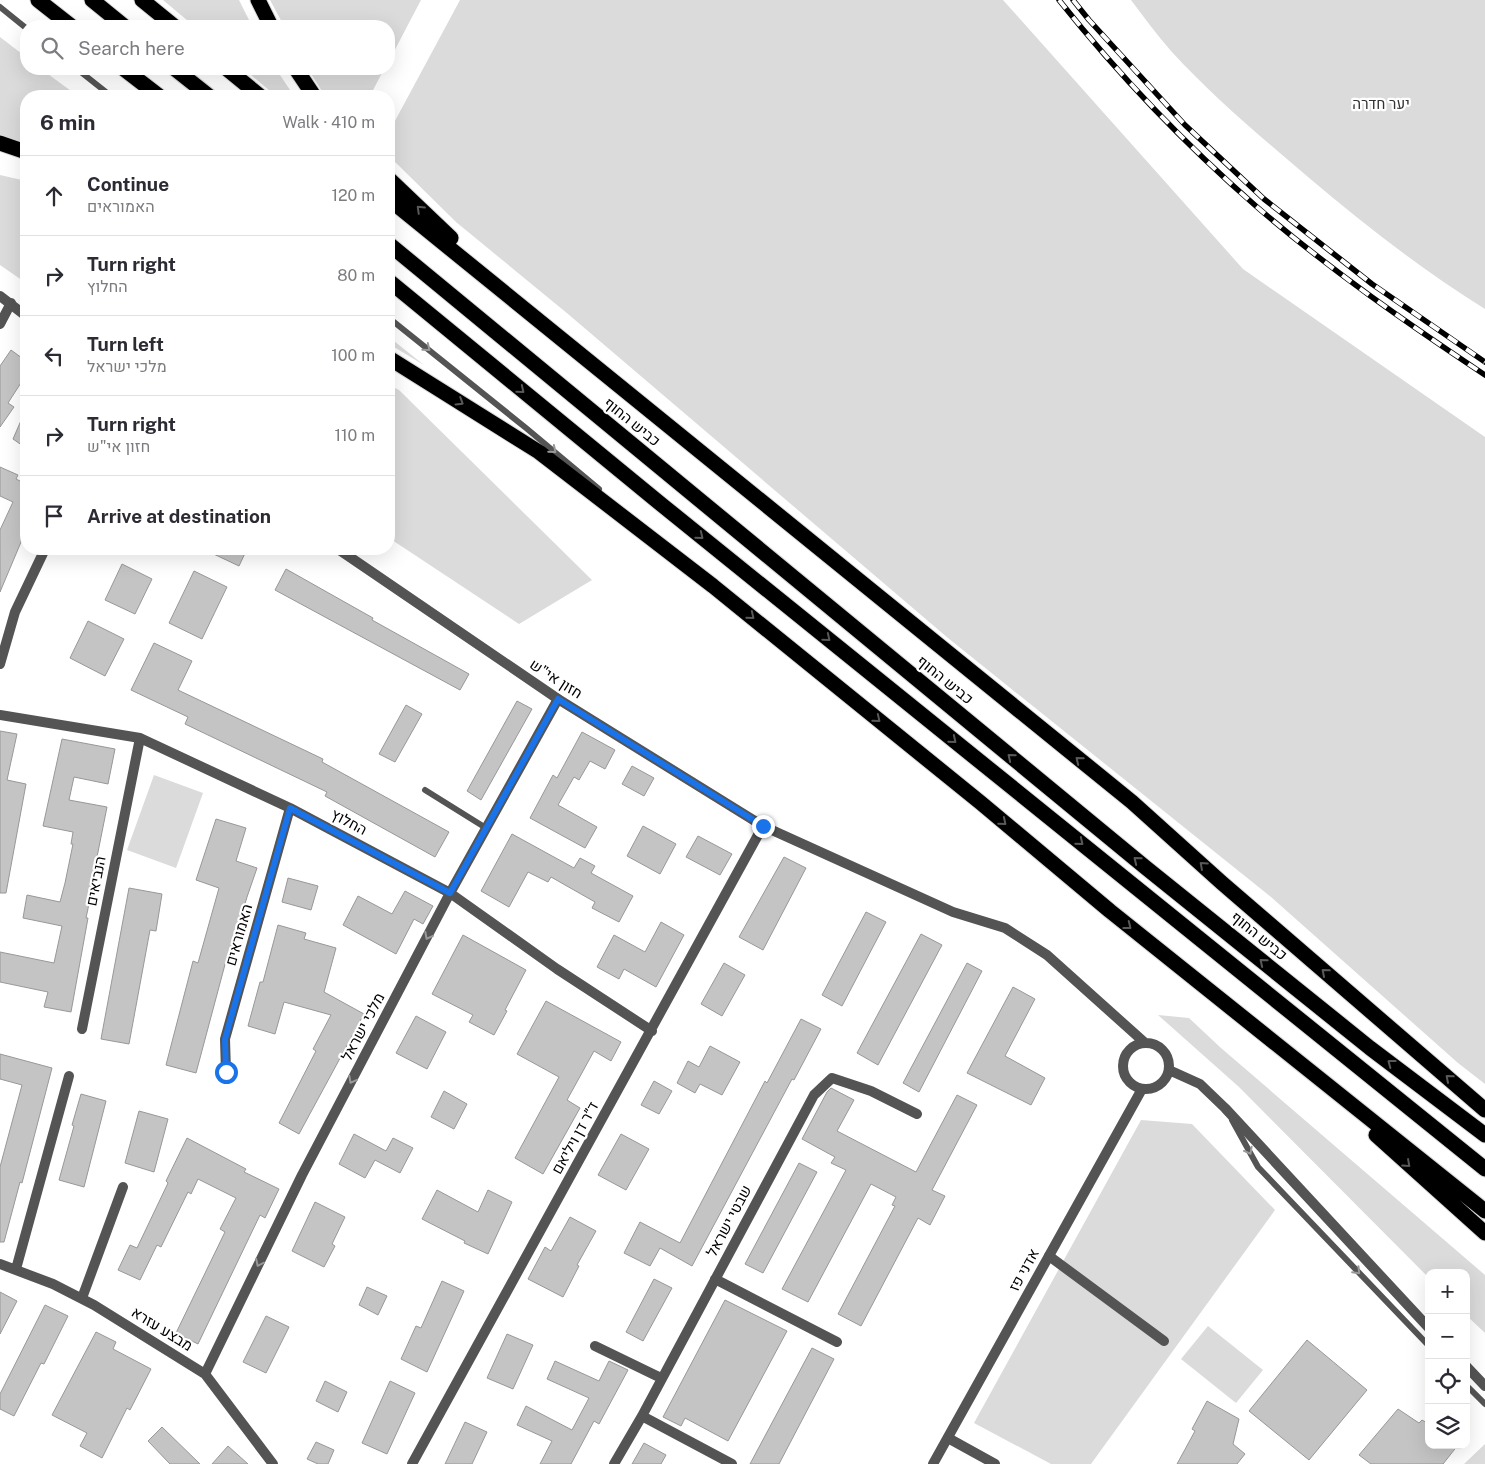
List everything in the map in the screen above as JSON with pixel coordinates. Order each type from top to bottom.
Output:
[{"type":"highway","points":[[38,0],[63,20]]},
{"type":"highway","points":[[92,0],[117,20]]},
{"type":"highway","points":[[142,0],[167,20]]},
{"type":"highway","points":[[258,0],[268,20]]},
{"type":"highway","points":[[132,75],[151,90]]},
{"type":"highway","points":[[183,75],[201,90]]},
{"type":"highway","points":[[234,75],[253,90]]},
{"type":"highway","points":[[300,75],[310,90]]},
{"type":"highway","points":[[0,143],[20,150]]},
{"type":"highway","points":[[395,185],[531,315]]},
{"type":"highway","points":[[395,204],[1132,802],[1222,883],[1485,1110]]},
{"type":"highway","name":"כביש החוף","points":[[395,249],[1145,867],[1370,1048],[1485,1135]]},
{"type":"highway","points":[[395,286],[670,511],[1485,1169]]},
{"type":"highway","points":[[395,362],[539,452],[713,586],[981,803],[1110,911],[1485,1211]]},
{"type":"highway","points":[[1240,1015],[1485,1233]]},
{"type":"street","points":[[0,296],[20,311]]},
{"type":"street","points":[[0,324],[11,304]]},
{"type":"street","points":[[0,664],[15,612],[42,555]]},
{"type":"street","name":"חזון אי\"ש","points":[[347,555],[558,699],[763,826],[953,912],[1005,928],[1047,955],[1144,1042]]},
{"type":"street","name":"מלכי ישראל","points":[[205,1374],[302,1175],[450,893],[558,699]]},
{"type":"street","name":"החלוץ","points":[[0,715],[140,738],[290,808],[450,893],[557,969],[652,1031]]},
{"type":"street","name":"הנביאים","points":[[82,1029],[140,738]]},
{"type":"street","name":"האמוראים","points":[[226,1072],[225,1039],[290,808]]},
{"type":"street","name":"ד״ר דן ויליאם","points":[[412,1464],[652,1031],[763,826]]},
{"type":"street","points":[[1144,1042],[1159,1046],[1167,1055],[1169,1070],[1166,1078],[1158,1086],[1142,1089],[1128,1081],[1122,1065],[1128,1050],[1144,1042]]},
{"type":"street","points":[[1169,1070],[1200,1084],[1225,1108],[1425,1324]]},
{"type":"street","points":[[16,1269],[69,1076]]},
{"type":"street","name":"שבטי ישראל","points":[[614,1464],[642,1416],[814,1095],[832,1078],[871,1091],[917,1114]]},
{"type":"street","name":"אדני פז","points":[[933,1464],[1142,1089]]},
{"type":"street","points":[[82,1298],[123,1187]]},
{"type":"street","points":[[1049,1256],[1164,1341]]},
{"type":"street","name":"מבצע עזרא","points":[[0,1264],[16,1269],[82,1298],[205,1374],[273,1464]]},
{"type":"street","points":[[716,1278],[837,1342]]},
{"type":"street","points":[[595,1346],[661,1378]]},
{"type":"street","points":[[1470,1370],[1485,1386]]},
{"type":"street","points":[[642,1416],[732,1464]]},
{"type":"street","points":[[948,1438],[995,1464]]},
{"type":"lane","points":[[0,7],[20,24]]},
{"type":"lane","points":[[0,12],[20,25]]},
{"type":"lane","points":[[85,75],[103,90]]},
{"type":"lane","points":[[395,323],[526,428],[713,586]]},
{"type":"lane","points":[[425,790],[486,828]]},
{"type":"lane","points":[[1225,1108],[1258,1167],[1425,1342]]},
{"type":"lane","points":[[1470,1389],[1485,1404]]},
{"type":"green space","points":[[163,0],[239,0],[249,20],[187,20]]},
{"type":"green space","points":[[270,0],[421,0],[395,50],[395,20],[281,20]]},
{"type":"green space","points":[[460,0],[1003,0],[1243,269],[1485,437],[1485,1084],[1458,1063],[1271,897],[948,638],[568,314],[456,222],[395,162],[395,121]]},
{"type":"green space","name":"יער חדרה","points":[[1131,0],[1485,0],[1485,309],[1416,263],[1372,230],[1255,132],[1220,101],[1171,51]]},
{"type":"green space","points":[[0,37],[20,52],[20,75],[49,75],[70,90],[20,90],[20,142],[0,136]]},
{"type":"green space","points":[[251,75],[280,75],[290,90],[269,90]]},
{"type":"green space","points":[[312,75],[381,75],[373,90],[321,90]]},
{"type":"green space","points":[[0,175],[20,180],[20,279],[0,265]]},
{"type":"green space","points":[[395,342],[424,365],[395,348]]},
{"type":"green space","points":[[395,388],[592,580],[519,624],[395,542]]},
{"type":"green space","points":[[154,775],[203,793],[176,868],[127,850]]},
{"type":"green space","points":[[1158,1015],[1189,1018],[1221,1048],[1485,1275],[1485,1333],[1470,1319],[1470,1269],[1425,1269],[1425,1274],[1239,1087]]},
{"type":"green space","points":[[1141,1120],[1192,1124],[1275,1210],[1091,1464],[1051,1464],[974,1423]]},
{"type":"green space","points":[[1208,1326],[1263,1370],[1236,1403],[1181,1359]]},
{"type":"green space","points":[[1485,1444],[1485,1464],[1464,1464]]},
{"type":"building","points":[[11,350],[20,357],[20,384],[8,403],[14,407],[0,427],[0,366]]},
{"type":"building","points":[[20,423],[20,444],[13,439]]},
{"type":"building","points":[[0,467],[18,475],[16,479],[20,481],[20,544],[0,592],[0,530],[13,502],[0,496]]},
{"type":"building","points":[[216,555],[244,555],[239,566]]},
{"type":"building","points":[[122,564],[152,579],[135,614],[105,600]]},
{"type":"building","points":[[286,569],[469,674],[460,690],[275,590]]},
{"type":"building","points":[[194,571],[227,587],[202,639],[169,623]]},
{"type":"building","points":[[88,621],[124,639],[105,676],[70,658]]},
{"type":"building","points":[[154,643],[192,661],[178,690],[323,759],[322,762],[449,832],[435,857],[325,796],[327,792],[185,724],[188,717],[131,690]]},
{"type":"building","points":[[517,701],[532,709],[481,800],[467,791]]},
{"type":"building","points":[[406,705],[422,714],[395,762],[379,754]]},
{"type":"building","points":[[0,731],[17,734],[7,780],[26,784],[6,893],[0,893]]},
{"type":"building","points":[[582,732],[615,750],[605,769],[590,761],[579,780],[574,777],[558,805],[597,827],[585,848],[530,818],[553,775],[557,778]]},
{"type":"building","points":[[62,739],[115,749],[108,784],[74,777],[69,800],[107,807],[71,1012],[44,1007],[48,992],[0,982],[0,952],[54,963],[62,926],[23,918],[27,895],[60,902],[65,883],[73,844],[71,844],[73,832],[43,826]]},
{"type":"building","points":[[632,766],[654,778],[644,796],[622,784]]},
{"type":"building","points":[[216,819],[246,828],[236,861],[257,868],[229,958],[227,957],[196,1073],[166,1065],[193,961],[198,963],[219,888],[196,880]]},
{"type":"building","points":[[643,826],[676,844],[660,874],[627,856]]},
{"type":"building","points":[[512,834],[574,868],[580,858],[595,866],[591,873],[633,896],[619,922],[592,908],[595,902],[551,877],[548,882],[528,872],[509,907],[481,891]]},
{"type":"building","points":[[698,836],[732,854],[720,875],[686,857]]},
{"type":"building","points":[[784,857],[806,868],[763,950],[739,937]]},
{"type":"building","points":[[288,878],[318,886],[311,910],[282,902]]},
{"type":"building","points":[[129,888],[162,894],[156,931],[150,930],[129,1044],[101,1039]]},
{"type":"building","points":[[405,891],[433,906],[423,924],[414,919],[396,954],[343,925],[358,896],[392,914]]},
{"type":"building","points":[[866,912],[886,922],[842,1006],[822,995]]},
{"type":"building","points":[[661,922],[684,935],[656,987],[624,969],[619,979],[597,967],[614,935],[645,952]]},
{"type":"building","points":[[278,925],[306,933],[304,939],[336,948],[324,992],[364,1014],[299,1134],[279,1123],[316,1051],[313,1049],[331,1015],[284,1002],[275,1034],[248,1026],[260,982],[263,982]]},
{"type":"building","points":[[921,934],[942,945],[878,1065],[857,1053]]},
{"type":"building","points":[[463,935],[526,970],[494,1035],[469,1022],[473,1015],[432,994]]},
{"type":"building","points":[[724,963],[745,975],[722,1016],[701,1004]]},
{"type":"building","points":[[967,963],[982,971],[919,1092],[903,1083]]},
{"type":"building","points":[[1013,987],[1035,999],[1005,1056],[1045,1078],[1031,1105],[967,1073]]},
{"type":"building","points":[[546,1001],[621,1042],[611,1061],[594,1051],[567,1100],[580,1108],[543,1174],[515,1158],[559,1077],[517,1054]]},
{"type":"building","points":[[416,1016],[446,1032],[427,1069],[396,1053]]},
{"type":"building","points":[[801,1019],[821,1029],[794,1080],[792,1079],[692,1266],[660,1248],[650,1266],[624,1253],[640,1222],[680,1243],[765,1081],[767,1083]]},
{"type":"building","points":[[710,1046],[740,1062],[722,1095],[700,1084],[695,1093],[677,1083],[688,1061],[699,1067]]},
{"type":"building","points":[[0,1054],[52,1068],[22,1183],[20,1182],[4,1242],[0,1242],[0,1167],[22,1085],[0,1079]]},
{"type":"building","points":[[654,1081],[672,1091],[659,1114],[641,1105]]},
{"type":"building","points":[[831,1088],[854,1100],[837,1131],[916,1172],[957,1095],[977,1105],[932,1190],[945,1196],[930,1225],[918,1218],[861,1326],[838,1314],[895,1206],[892,1205],[896,1197],[871,1184],[808,1302],[782,1289],[846,1170],[831,1163],[835,1157],[802,1139]]},
{"type":"building","points":[[444,1091],[467,1104],[454,1129],[431,1117]]},
{"type":"building","points":[[81,1094],[106,1101],[84,1187],[59,1180]]},
{"type":"building","points":[[139,1111],[168,1119],[154,1172],[125,1163]]},
{"type":"building","points":[[354,1134],[386,1151],[393,1138],[413,1148],[400,1173],[375,1160],[365,1178],[339,1164]]},
{"type":"building","points":[[621,1134],[649,1149],[626,1190],[598,1175]]},
{"type":"building","points":[[187,1138],[246,1169],[244,1172],[279,1189],[265,1218],[260,1215],[198,1344],[176,1333],[225,1232],[220,1229],[236,1198],[198,1179],[191,1194],[188,1192],[161,1247],[157,1245],[140,1280],[118,1270],[130,1245],[137,1248]]},
{"type":"building","points":[[799,1163],[817,1172],[763,1273],[745,1264]]},
{"type":"building","points":[[437,1190],[478,1212],[488,1190],[512,1202],[488,1254],[464,1243],[465,1241],[422,1219]]},
{"type":"building","points":[[315,1202],[345,1217],[332,1244],[335,1246],[324,1267],[292,1251]]},
{"type":"building","points":[[570,1217],[596,1231],[577,1265],[579,1266],[563,1297],[528,1279],[545,1247],[551,1251]]},
{"type":"building","points":[[654,1279],[672,1288],[643,1341],[626,1332]]},
{"type":"building","points":[[442,1281],[464,1291],[427,1372],[401,1359],[416,1326],[421,1328]]},
{"type":"building","points":[[367,1287],[387,1296],[378,1315],[359,1305]]},
{"type":"building","points":[[0,1292],[17,1301],[0,1334]]},
{"type":"building","points":[[725,1300],[787,1331],[728,1441],[685,1418],[681,1426],[663,1417]]},
{"type":"building","points":[[45,1305],[68,1316],[44,1364],[41,1363],[14,1416],[0,1409],[0,1394]]},
{"type":"building","points":[[266,1316],[289,1327],[266,1373],[243,1362]]},
{"type":"building","points":[[96,1332],[116,1342],[113,1349],[151,1369],[130,1410],[127,1408],[102,1458],[80,1446],[87,1433],[52,1415]]},
{"type":"building","points":[[507,1334],[533,1345],[513,1389],[487,1378]]},
{"type":"building","points":[[1307,1340],[1367,1390],[1309,1460],[1249,1411]]},
{"type":"building","points":[[812,1348],[834,1359],[779,1464],[750,1464]]},
{"type":"building","points":[[555,1361],[599,1381],[609,1361],[628,1370],[599,1424],[594,1421],[571,1464],[540,1464],[552,1441],[517,1425],[526,1406],[572,1430],[589,1398],[547,1379]]},
{"type":"building","points":[[325,1381],[347,1392],[338,1412],[316,1401]]},
{"type":"building","points":[[390,1381],[415,1393],[387,1454],[362,1443]]},
{"type":"building","points":[[1207,1401],[1239,1419],[1233,1444],[1245,1454],[1237,1464],[1177,1464],[1195,1431],[1192,1429]]},
{"type":"building","points":[[1398,1409],[1419,1423],[1422,1420],[1425,1422],[1425,1449],[1455,1449],[1443,1464],[1371,1464],[1359,1455]]},
{"type":"building","points":[[465,1422],[487,1432],[472,1464],[445,1464]]},
{"type":"building","points":[[162,1427],[200,1464],[170,1464],[148,1441]]},
{"type":"building","points":[[316,1442],[334,1450],[328,1464],[318,1464],[307,1459]]},
{"type":"building","points":[[644,1443],[666,1455],[661,1464],[632,1464]]},
{"type":"building","points":[[228,1446],[248,1464],[212,1464]]},
{"type":"railway","points":[[1059,0],[1105,55],[1154,108],[1257,207],[1369,295],[1485,375]]},
{"type":"railway","points":[[1073,0],[1185,125],[1264,199],[1372,284],[1485,362]]},
{"type":"route","points":[[226,1072],[225,1039],[290,808],[450,893],[558,699],[763,826]]}]
